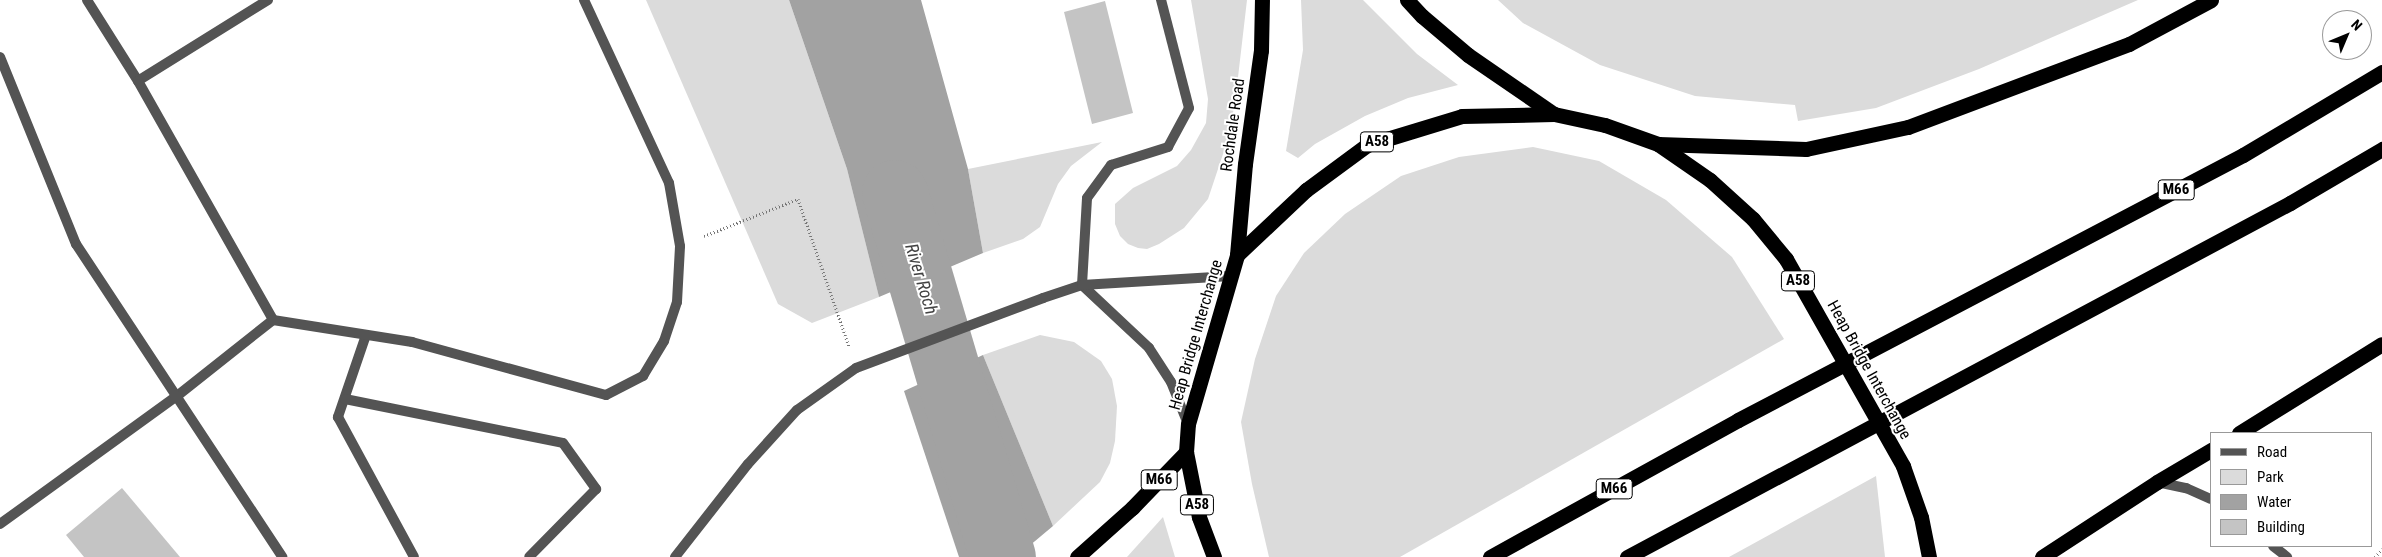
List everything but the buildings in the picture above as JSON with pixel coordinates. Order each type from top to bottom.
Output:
[{"type":"highway","name":"Rochdale Road","points":[[1237,255],[1245,164],[1261,50],[1262,0]]},
{"type":"highway","name":"A58","points":[[1407,0],[1422,16],[1468,55],[1554,114]]},
{"type":"highway","points":[[1658,144],[1806,149],[1908,127],[2128,44],[2211,0]]},
{"type":"highway","name":"M66","points":[[1490,557],[1738,420],[2243,155],[2382,72]]},
{"type":"highway","name":"Heap Bridge Interchange","points":[[1214,557],[1199,517],[1186,452],[1188,424],[1237,255],[1306,190],[1367,145],[1462,116],[1554,114],[1605,125],[1658,144],[1710,180],[1753,219],[1786,258],[1903,466],[1921,517],[1929,557]]},
{"type":"highway","points":[[1627,557],[2290,203],[2382,149]]},
{"type":"highway","points":[[2241,432],[2382,344]]},
{"type":"highway","points":[[2042,557],[2157,482],[2210,451]]},
{"type":"highway","name":"M66","points":[[1077,557],[1132,508],[1186,452]]},
{"type":"street","points":[[88,0],[138,81],[273,320]]},
{"type":"street","points":[[138,81],[268,0]]},
{"type":"street","points":[[0,524],[177,396],[273,320],[412,342],[606,395],[644,376],[664,341],[677,302],[680,246],[669,183],[584,0]]},
{"type":"street","points":[[1082,285],[1087,198],[1111,165],[1168,147],[1189,108],[1161,0]]},
{"type":"street","points":[[0,57],[76,244],[282,557]]},
{"type":"street","points":[[675,557],[748,464],[797,410],[856,368],[1082,285],[1231,276]]},
{"type":"street","points":[[1082,285],[1149,348],[1171,382],[1188,424]]},
{"type":"street","points":[[366,335],[338,417],[414,557]]},
{"type":"street","points":[[345,399],[563,443],[596,489],[529,557]]},
{"type":"street","points":[[2157,482],[2186,488],[2210,499]]},
{"type":"street","points":[[2274,547],[2287,557]]},
{"type":"path","points":[[680,246],[798,199],[856,368]]},
{"type":"path","points":[[2375,557],[2382,549]]},
{"type":"green space","points":[[646,0],[789,0],[847,169],[879,297],[812,323],[778,304]]},
{"type":"green space","points":[[1191,0],[1247,0],[1235,103],[1227,142],[1208,199],[1184,228],[1159,244],[1147,249],[1138,248],[1128,244],[1120,236],[1115,224],[1115,204],[1133,188],[1177,166],[1191,150],[1206,123],[1208,99]]},
{"type":"green space","points":[[1301,0],[1363,0],[1417,54],[1458,85],[1408,98],[1365,116],[1315,144],[1298,158],[1286,151],[1303,50]]},
{"type":"green space","points":[[1498,0],[2138,0],[1979,69],[1876,108],[1798,121],[1795,105],[1695,96],[1600,65],[1523,23]]},
{"type":"green space","points":[[1102,142],[1071,166],[1058,184],[1040,227],[1023,239],[983,253],[968,169]]},
{"type":"green space","points":[[1533,147],[1599,161],[1666,200],[1732,257],[1784,339],[1400,557],[1269,557],[1252,484],[1241,422],[1255,359],[1276,296],[1304,253],[1345,214],[1401,176],[1459,157]]},
{"type":"green space","points":[[1040,335],[1074,342],[1101,361],[1112,379],[1117,406],[1115,441],[1110,463],[1100,482],[1053,526],[983,355]]},
{"type":"green space","points":[[1876,476],[1885,557],[1729,557]]},
{"type":"green space","points":[[1163,517],[1175,557],[1127,557]]},
{"type":"water","points":[[789,0],[921,0],[968,169],[983,253],[879,297],[847,169]]},
{"type":"water","points":[[983,355],[1053,526],[1016,557],[959,557],[904,391]]},
{"type":"waterway","name":"River Roch","points":[[895,193],[1003,557]]}]
